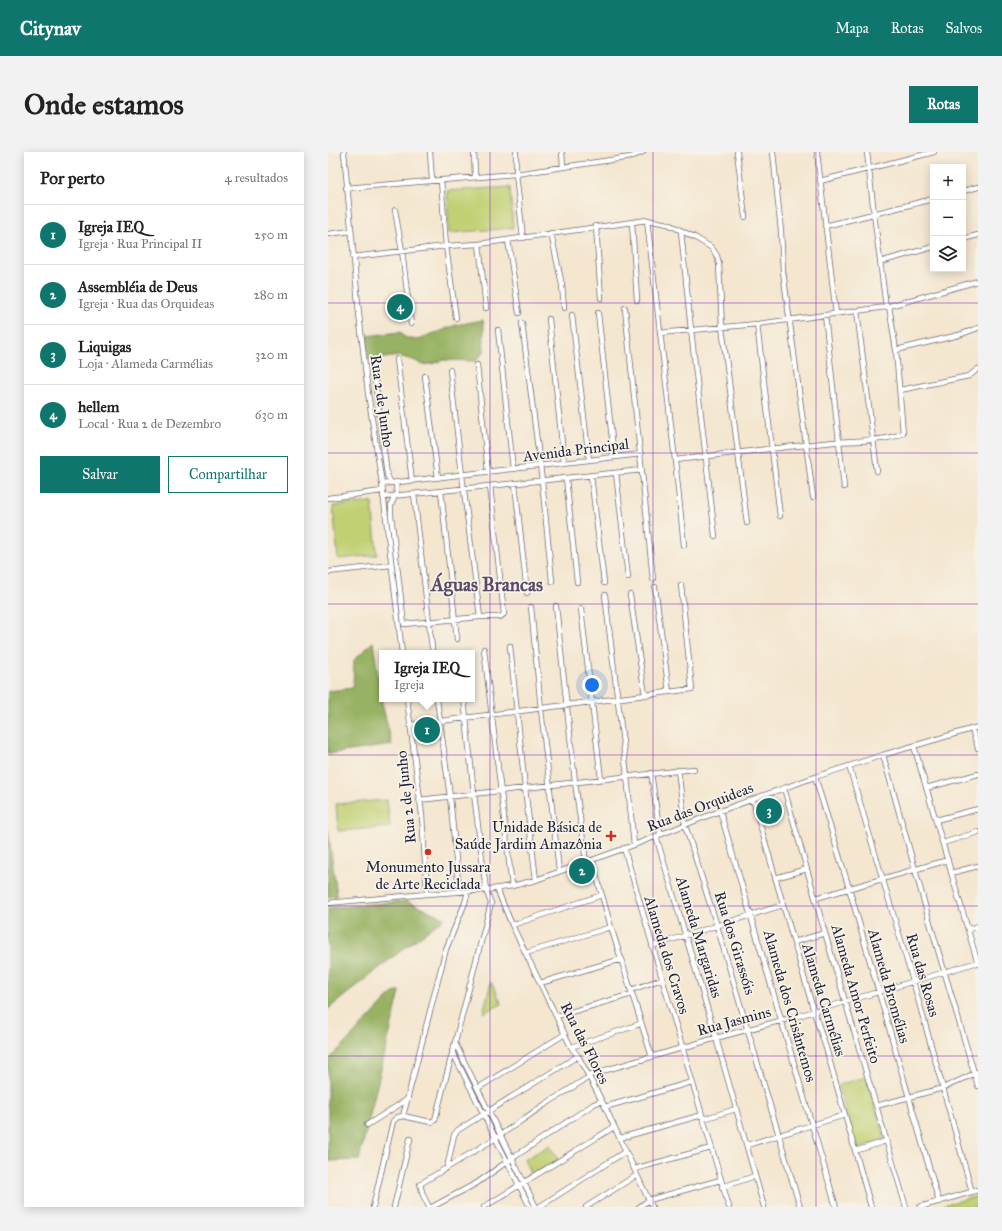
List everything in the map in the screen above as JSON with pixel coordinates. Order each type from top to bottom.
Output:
[{"type":"street","name":"Rua 2 de Junho","points":[[344,152],[346,188],[368,393],[382,484],[402,650]]},
{"type":"street","points":[[430,152],[432,180]]},
{"type":"street","points":[[474,152],[475,177]]},
{"type":"street","points":[[516,152],[516,174],[523,238]]},
{"type":"street","points":[[562,152],[563,167]]},
{"type":"street","points":[[346,188],[516,174],[631,157],[643,152]]},
{"type":"street","points":[[737,152],[745,217]]},
{"type":"street","points":[[774,152],[783,270],[813,497]]},
{"type":"street","points":[[817,152],[836,314]]},
{"type":"street","points":[[675,460],[873,439],[898,436],[903,433],[896,350],[880,262],[867,152]]},
{"type":"street","points":[[820,182],[934,152]]},
{"type":"street","points":[[441,180],[446,246],[456,318]]},
{"type":"street","points":[[966,190],[978,187]]},
{"type":"street","points":[[825,226],[930,200]]},
{"type":"street","points":[[395,210],[402,251],[411,324]]},
{"type":"street","points":[[353,257],[446,246],[478,244],[596,226],[632,223],[638,220],[668,224],[712,248],[717,256],[719,264],[722,327],[747,523]]},
{"type":"street","points":[[647,220],[684,545]]},
{"type":"street","points":[[632,223],[637,300]]},
{"type":"street","points":[[596,226],[600,298]]},
{"type":"street","points":[[328,234],[351,231]]},
{"type":"street","points":[[681,231],[690,330],[715,536]]},
{"type":"street","points":[[551,233],[562,285],[564,308]]},
{"type":"street","points":[[966,238],[978,235]]},
{"type":"street","points":[[508,240],[519,313]]},
{"type":"street","points":[[478,244],[486,308]]},
{"type":"street","points":[[880,262],[930,248]]},
{"type":"street","points":[[660,333],[757,324],[857,311],[888,306],[978,282]]},
{"type":"street","points":[[625,308],[641,454]]},
{"type":"street","points":[[857,311],[877,471]]},
{"type":"street","points":[[598,313],[614,457]]},
{"type":"street","points":[[572,315],[589,460]]},
{"type":"street","points":[[825,315],[844,487]]},
{"type":"street","points":[[549,318],[564,463]]},
{"type":"street","points":[[522,323],[542,481],[552,581]]},
{"type":"street","points":[[757,324],[780,516]]},
{"type":"street","points":[[896,350],[978,328]]},
{"type":"street","points":[[498,330],[513,469]]},
{"type":"street","points":[[397,359],[412,481]]},
{"type":"street","points":[[477,365],[488,472]]},
{"type":"street","points":[[900,390],[969,376],[978,369]]},
{"type":"street","points":[[450,370],[480,617]]},
{"type":"street","points":[[425,376],[438,478]]},
{"type":"street","points":[[375,380],[387,475],[394,483],[396,496],[391,505],[391,515],[404,624],[480,617],[500,617],[504,614],[490,486]]},
{"type":"street","name":"Avenida Principal","points":[[382,484],[641,454],[642,470],[383,498]]},
{"type":"street","points":[[642,470],[653,579]]},
{"type":"street","points":[[616,473],[628,577]]},
{"type":"street","points":[[591,476],[604,583]]},
{"type":"street","points":[[566,478],[577,582]]},
{"type":"street","points":[[515,484],[527,593]]},
{"type":"street","points":[[328,498],[382,491]]},
{"type":"street","points":[[441,491],[457,639]]},
{"type":"street","points":[[414,494],[432,648]]},
{"type":"street","points":[[328,572],[391,565]]},
{"type":"street","points":[[410,725],[692,690],[681,585]]},
{"type":"street","points":[[655,587],[669,692]]},
{"type":"street","points":[[605,595],[634,845]]},
{"type":"street","points":[[630,595],[645,696]]},
{"type":"street","points":[[556,606],[568,705],[575,782],[586,862]]},
{"type":"street","points":[[531,607],[559,871]]},
{"type":"street","points":[[581,609],[601,779]]},
{"type":"street","points":[[510,646],[536,880]]},
{"type":"street","points":[[484,649],[512,886]]},
{"type":"street","name":"Rua 2 de Junho","points":[[407,702],[422,816],[427,894]]},
{"type":"street","points":[[437,702],[450,797],[459,892]]},
{"type":"street","points":[[372,1207],[393,1121],[398,1117],[403,1116],[434,1122],[491,903],[486,890],[464,702]]},
{"type":"street","name":"Rua das Orquideas","points":[[328,903],[497,889],[536,880],[815,777],[978,727]]},
{"type":"street","points":[[972,729],[978,748]]},
{"type":"street","points":[[914,746],[978,963]]},
{"type":"street","points":[[883,755],[915,869],[976,1073],[978,1086]]},
{"type":"street","name":"Rua das Rosas","points":[[849,766],[913,981],[972,1192]]},
{"type":"street","points":[[419,800],[694,769]]},
{"type":"street","name":"Rua dos Girassóis","points":[[678,770],[685,825],[780,1135],[800,1207]]},
{"type":"street","name":"Alameda Margaridas","points":[[651,773],[658,835],[685,935],[764,1207]]},
{"type":"street","points":[[926,788],[978,774]]},
{"type":"street","name":"Alameda Bromélias","points":[[815,777],[849,888],[939,1202]]},
{"type":"street","name":"Alameda Amor Perfeito","points":[[784,788],[906,1207]]},
{"type":"street","name":"Alameda Carmélias","points":[[753,800],[871,1207]]},
{"type":"street","points":[[936,820],[978,809]]},
{"type":"street","name":"Alameda dos Crisântemos","points":[[720,811],[836,1207]]},
{"type":"street","points":[[943,843],[978,832]]},
{"type":"street","name":"Alameda dos Cravos","points":[[624,848],[729,1207]]},
{"type":"street","points":[[592,860],[611,927],[632,992],[640,1024],[652,1057]]},
{"type":"street","points":[[816,898],[948,860]]},
{"type":"street","points":[[951,873],[978,866]]},
{"type":"street","points":[[775,878],[807,869]]},
{"type":"street","name":"Rua das Flores","points":[[497,889],[512,925],[571,1047],[578,1056],[605,1107],[652,1207]]},
{"type":"street","points":[[403,1116],[446,949],[465,903],[468,891]]},
{"type":"street","points":[[512,925],[602,896]]},
{"type":"street","points":[[652,946],[783,905]]},
{"type":"street","points":[[968,929],[978,926]]},
{"type":"street","points":[[526,953],[611,927]]},
{"type":"street","points":[[794,942],[825,933]]},
{"type":"street","points":[[540,983],[622,959]]},
{"type":"street","name":"Rua Jasmins","points":[[431,1207],[423,1195],[420,1184],[496,1138],[589,1076],[716,1038],[814,1012],[945,971],[978,963]]},
{"type":"street","points":[[557,1016],[632,992],[662,979]]},
{"type":"street","points":[[571,1047],[640,1024]]},
{"type":"street","points":[[478,1088],[565,1034]]},
{"type":"street","points":[[455,1042],[478,1088],[496,1138],[530,1207]]},
{"type":"street","points":[[452,1051],[501,1134],[538,1207],[626,1151]]},
{"type":"street","points":[[447,1168],[454,1135],[458,1130],[578,1056]]},
{"type":"street","points":[[876,1106],[943,1088],[976,1073]]},
{"type":"street","points":[[605,1107],[692,1082]]},
{"type":"street","points":[[367,1125],[408,1099]]},
{"type":"street","points":[[431,1207],[477,1184],[508,1161],[594,1104],[601,1101]]},
{"type":"street","points":[[620,1138],[736,1109]]},
{"type":"street","points":[[747,1145],[845,1115]]},
{"type":"street","points":[[484,1207],[614,1127]]},
{"type":"street","points":[[394,1207],[410,1139]]},
{"type":"street","points":[[855,1151],[886,1142]]},
{"type":"street","points":[[634,1169],[711,1148]]},
{"type":"street","points":[[586,1207],[637,1175]]},
{"type":"street","points":[[722,1187],[755,1176]]},
{"type":"street","points":[[639,1207],[649,1200],[720,1180]]},
{"type":"street","points":[[920,1207],[978,1190]]},
{"type":"green space","points":[[510,187],[513,228],[449,233],[447,191]]},
{"type":"green space","points":[[483,320],[484,352],[476,361],[444,360],[422,365],[416,361],[399,356],[369,360],[366,336],[401,332],[404,337],[416,340],[456,325]]},
{"type":"green space","points":[[372,502],[377,555],[338,559],[333,506]]},
{"type":"green space","points":[[373,642],[379,683],[379,702],[382,702],[392,745],[328,754],[328,691],[353,688],[354,660]]},
{"type":"green space","points":[[387,800],[390,827],[338,831],[336,804]]},
{"type":"green space","points":[[328,830],[337,896],[328,897]]},
{"type":"green space","points":[[406,901],[445,918],[403,949],[328,1009],[328,908]]},
{"type":"green space","points":[[491,982],[502,1004],[483,1013]]},
{"type":"green space","points":[[400,991],[359,1160],[328,1161],[328,1061],[393,993]]},
{"type":"green space","points":[[866,1077],[885,1139],[856,1150],[838,1085]]},
{"type":"green space","points":[[550,1145],[558,1160],[532,1176],[524,1160]]},
{"type":"green space","points":[[978,1196],[978,1207],[943,1207],[943,1205]]},
{"type":"place","name":"hellem","points":[[400,307]]},
{"type":"place","name":"Igreja IEQ","points":[[427,730]]},
{"type":"place","name":"Liquigas","points":[[769,811]]},
{"type":"place","name":"Unidade Básica de Saúde Jardim Amazônia","points":[[611,836]]},
{"type":"place","name":"Monumento Jussara de Arte Reciclada","points":[[428,852]]},
{"type":"place","name":"Assembléia de Deus","points":[[582,871]]},
{"type":"district","name":"Águas Brancas","points":[[487,584]]}]
